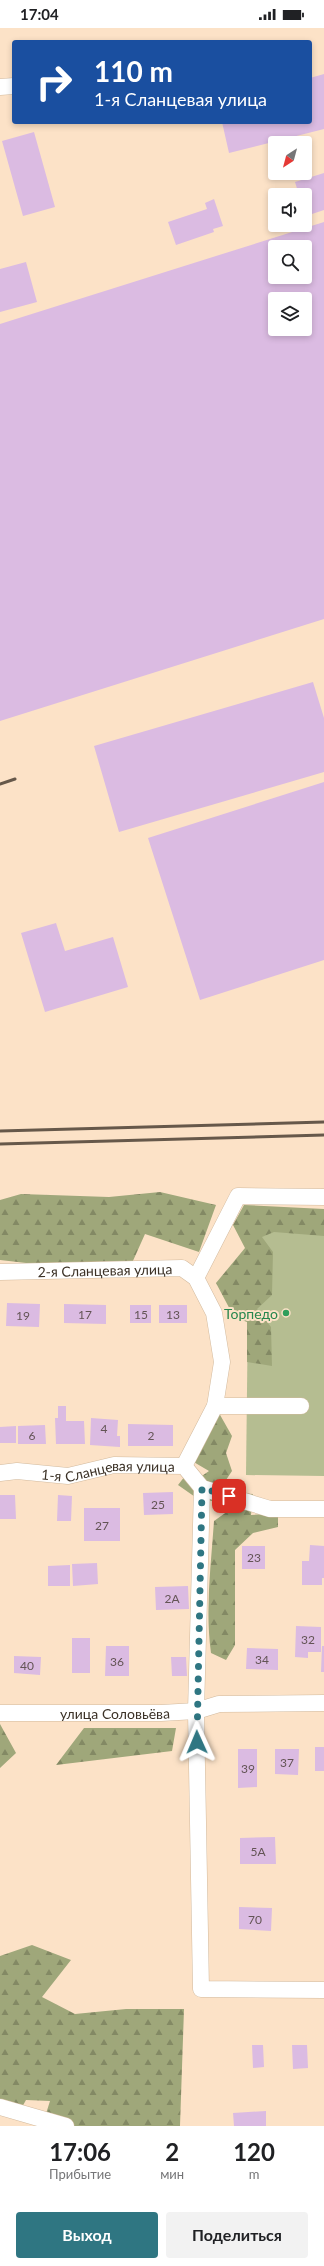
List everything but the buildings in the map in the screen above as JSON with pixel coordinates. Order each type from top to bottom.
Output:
[{"type":"street","points":[[0,87],[12,86]]},
{"type":"street","points":[[184,1466],[215,1406],[222,1362],[214,1313],[196,1278],[238,1196],[324,1197]]},
{"type":"street","name":"2-я Сланцевая улица","points":[[0,1272],[182,1268],[196,1278]]},
{"type":"street","points":[[215,1406],[247,1404],[301,1406]]},
{"type":"street","name":"1-я Сланцевая улица","points":[[0,1473],[17,1472],[68,1476],[114,1465],[184,1466],[202,1488]]},
{"type":"street","points":[[324,1509],[270,1509],[202,1488],[196,1711],[201,1989],[324,1990]]},
{"type":"street","name":"улица Соловьёва","points":[[0,1712],[161,1713],[196,1711],[219,1704],[324,1703]]},
{"type":"street","points":[[0,2107],[66,2126]]},
{"type":"green space","points":[[160,1192],[216,1205],[199,1252],[145,1234],[132,1263],[61,1267],[0,1260],[0,1200],[21,1194],[109,1197]]},
{"type":"green space","points":[[244,1205],[324,1209],[324,1236],[274,1232],[262,1237],[273,1252],[272,1295],[257,1309],[271,1327],[272,1366],[247,1362],[247,1322],[234,1317],[216,1283],[245,1248],[233,1225]]},
{"type":"green space","name":"Торпедо","points":[[249,1222],[324,1223],[324,1476],[246,1475]]},
{"type":"green space","points":[[215,1406],[232,1436],[226,1453],[232,1471],[212,1501],[198,1499],[178,1485],[185,1476],[199,1478],[209,1471],[192,1461]]},
{"type":"green space","points":[[240,1493],[253,1494],[251,1515],[278,1513],[278,1527],[253,1533],[235,1550],[235,1645],[226,1660],[211,1653],[209,1636],[209,1587],[214,1521],[235,1506]]},
{"type":"green space","points":[[0,1724],[16,1753],[0,1768]]},
{"type":"green space","points":[[84,1728],[176,1728],[172,1751],[56,1765]]},
{"type":"green space","points":[[32,1945],[71,1960],[42,1997],[75,2014],[126,2009],[184,2009],[180,2126],[67,2126],[44,2120],[50,2101],[26,2100],[16,2118],[0,2115],[0,1956]]},
{"type":"railway","points":[[0,784],[15,779]]},
{"type":"railway","points":[[0,1131],[324,1122]]},
{"type":"railway","points":[[0,1144],[324,1135]]},
{"type":"place","name":"Торпедо","points":[[286,1313]]},
{"type":"route","points":[[197,1742],[196,1711],[202,1488],[229,1496]]}]
